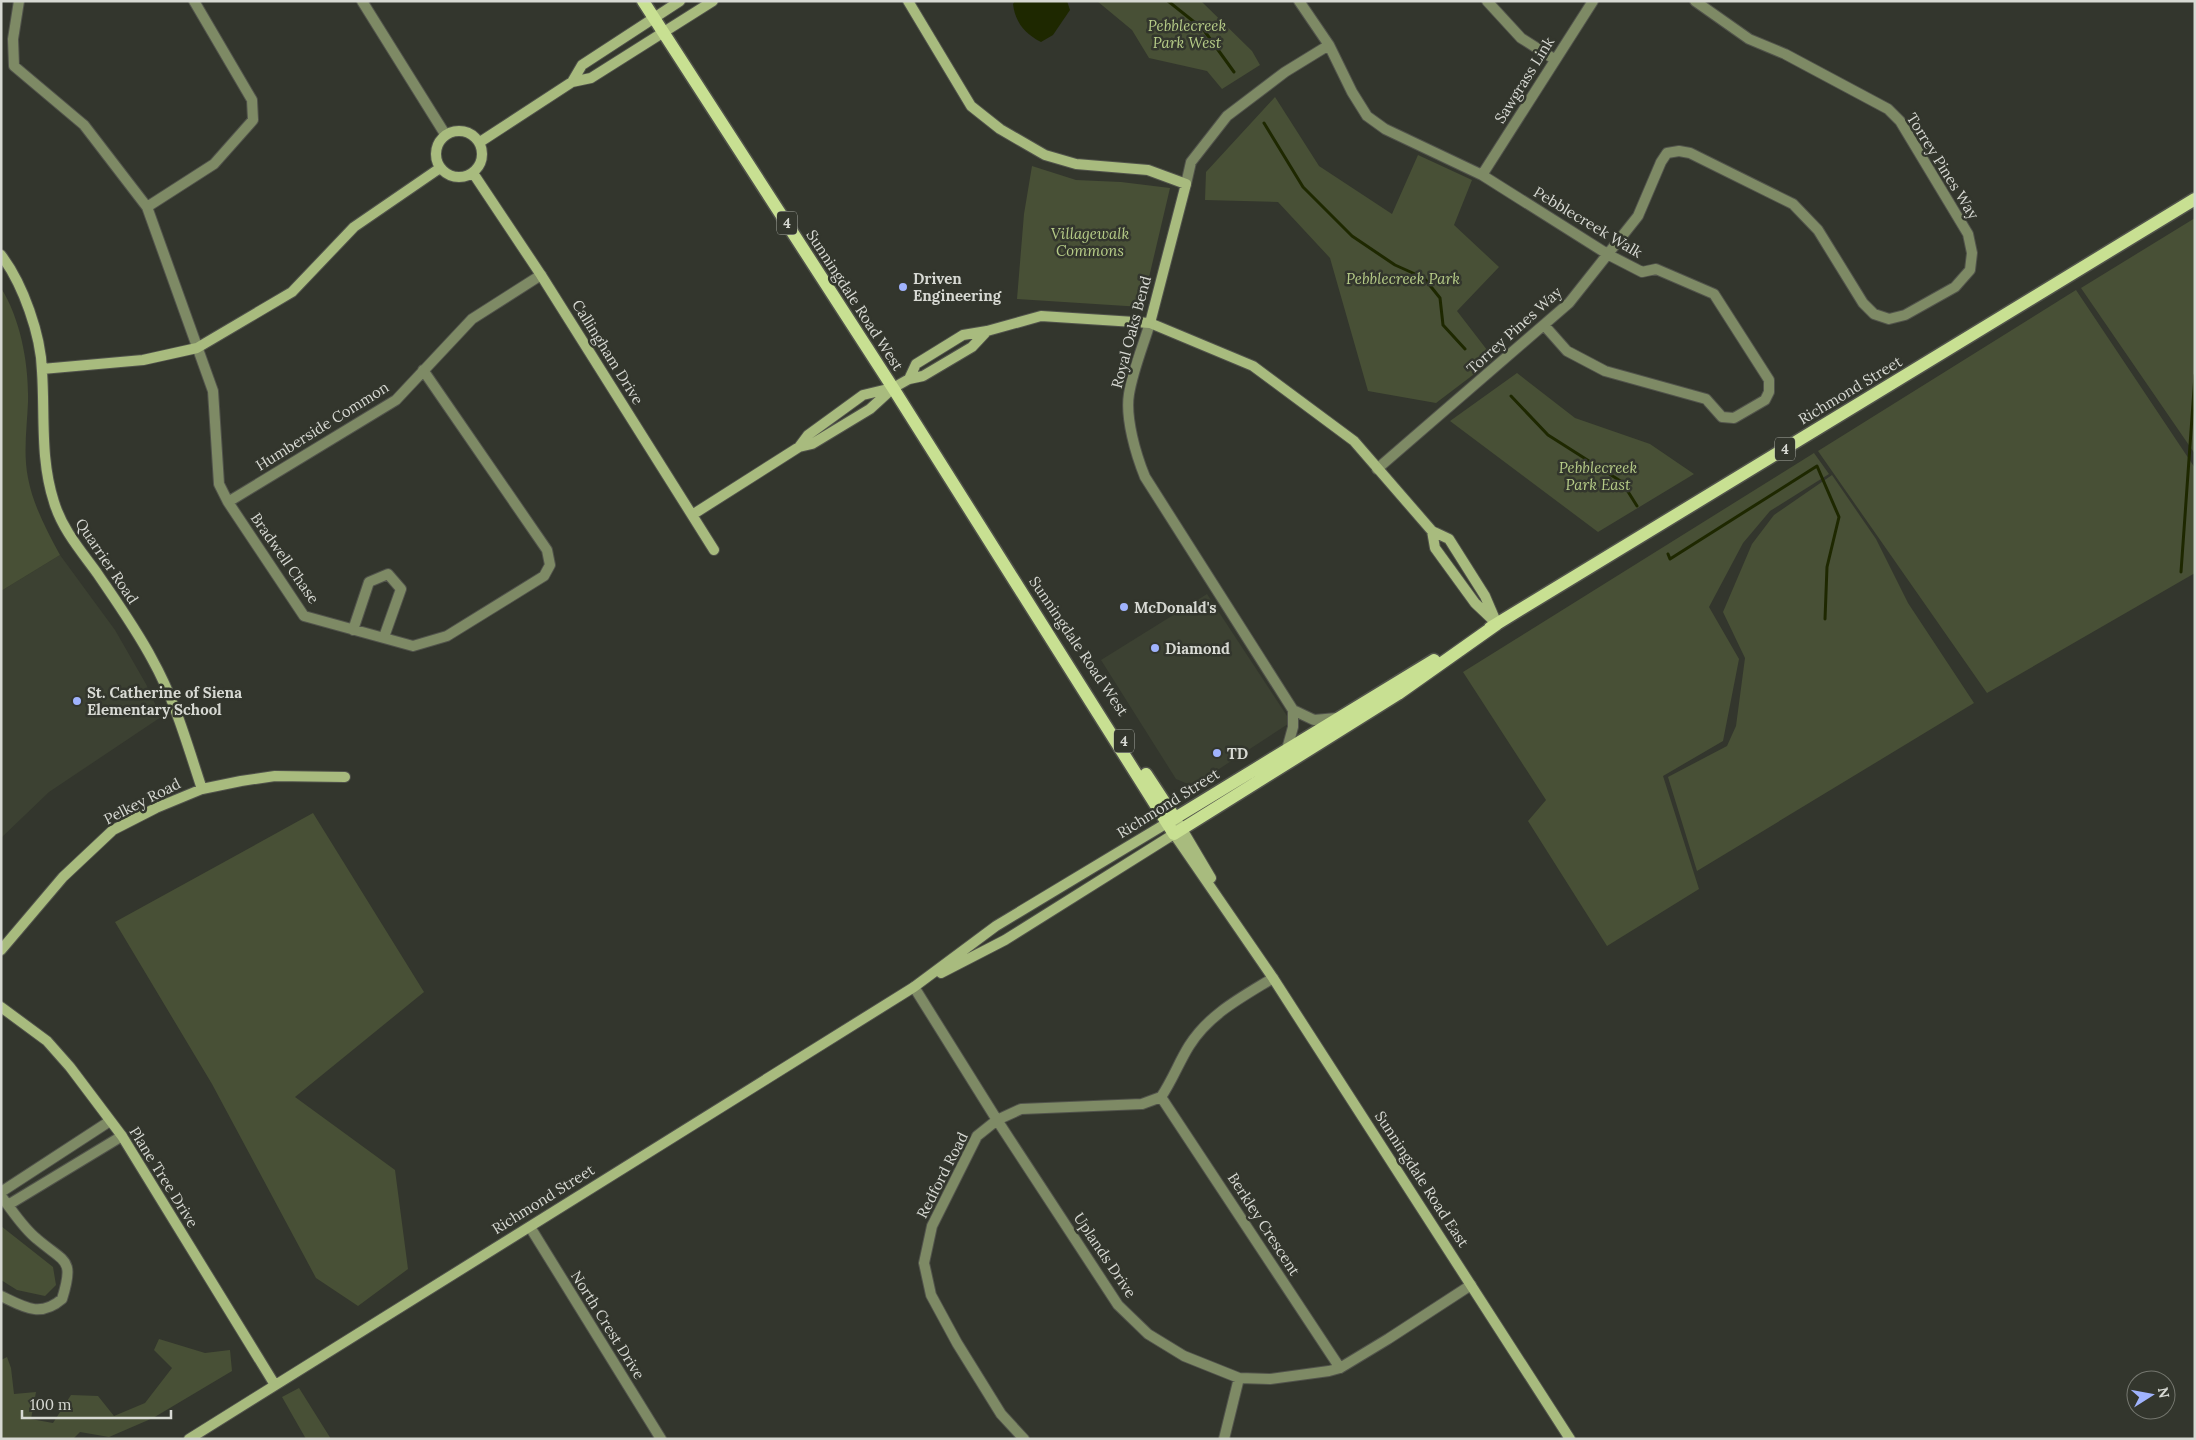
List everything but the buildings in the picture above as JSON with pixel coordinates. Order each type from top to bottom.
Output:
[{"type":"main road","name":"Sunningdale Road West","points":[[643,1],[893,388],[1006,567],[1074,664],[1171,820]]},
{"type":"main road","name":"Richmond Street","points":[[1171,820],[2195,199]]},
{"type":"main road","name":"Richmond Street","points":[[1178,831],[1398,694],[1497,624]]},
{"type":"main road","name":"Sunningdale Road East","points":[[1171,820],[1178,831]]},
{"type":"street","name":"Bradwell Chase","points":[[19,1],[13,39],[14,66],[84,125],[147,207],[213,391],[219,484],[228,502],[304,616],[413,646],[447,636],[544,576],[550,565],[547,550],[423,370]]},
{"type":"street","points":[[147,207],[214,164],[253,120],[252,100],[194,1]]},
{"type":"street","points":[[362,1],[445,134]]},
{"type":"street","points":[[572,82],[582,65],[680,1]]},
{"type":"street","points":[[480,142],[572,82],[590,78],[714,1]]},
{"type":"street","points":[[908,1],[972,106],[1000,130],[1045,155],[1076,164],[1148,170],[1186,184]]},
{"type":"street","name":"Pebblecreek Walk","points":[[1299,1],[1329,46],[1352,92],[1367,116],[1384,129],[1482,175],[1609,255],[1642,272],[1656,269],[1714,294],[1769,380],[1769,392],[1765,400],[1734,418],[1722,417],[1706,398],[1605,371],[1567,351],[1544,325]]},
{"type":"street","points":[[1486,1],[1522,38],[1554,59]]},
{"type":"street","name":"Sawgrass Link","points":[[1482,175],[1592,1]]},
{"type":"street","name":"Torrey Pines Way","points":[[1377,469],[1569,303],[1609,255],[1638,216],[1660,162],[1667,153],[1679,151],[1690,153],[1793,204],[1818,230],[1862,302],[1874,314],[1889,319],[1906,315],[1955,286],[1970,270],[1972,253],[1968,234],[1900,121],[1888,109],[1785,54],[1749,39],[1695,1]]},
{"type":"street","name":"Royal Oaks Bend","points":[[1293,710],[1149,484],[1137,458],[1130,417],[1129,394],[1150,322],[1191,162],[1227,116],[1285,72],[1329,46]]},
{"type":"street","points":[[460,130],[468,132],[480,142],[482,159],[479,167],[472,173],[464,177],[455,177],[447,174],[440,168],[436,159],[436,150],[439,141],[445,134],[460,130]]},
{"type":"street","points":[[42,369],[143,360],[197,348],[292,292],[354,227],[440,168]]},
{"type":"street","name":"Callingham Drive","points":[[472,173],[541,275],[714,550]]},
{"type":"street","name":"Quarrier Road","points":[[1,255],[29,309],[42,369],[42,434],[46,476],[55,505],[66,530],[118,602],[153,659],[180,716],[202,789]]},
{"type":"street","name":"Humberside Common","points":[[228,502],[396,400],[472,319],[541,275]]},
{"type":"street","points":[[909,379],[916,364],[963,334],[987,331],[1040,316],[1150,322],[1253,366],[1354,441],[1432,530],[1449,539],[1485,596],[1497,624]]},
{"type":"street","points":[[692,515],[799,447],[812,444],[870,409],[893,388],[909,379],[923,376],[972,347],[987,331]]},
{"type":"street","points":[[799,447],[808,435],[863,395],[893,388]]},
{"type":"street","points":[[1432,530],[1436,548],[1475,603],[1497,624]]},
{"type":"street","points":[[353,630],[369,582],[388,574],[401,589],[384,637]]},
{"type":"street","points":[[1287,749],[1293,727],[1293,710],[1314,720],[1337,718]]},
{"type":"street","name":"Pelkey Road","points":[[1,950],[63,877],[113,830],[156,808],[202,789],[275,776],[345,777]]},
{"type":"street","name":"Richmond Street","points":[[189,1439],[914,987],[996,926],[1171,820]]},
{"type":"street","name":"Richmond Street","points":[[914,987],[1005,940],[1178,831]]},
{"type":"street","name":"Sunningdale Road East","points":[[1178,831],[1570,1439]]},
{"type":"street","points":[[1162,1097],[1189,1046],[1207,1022],[1222,1010],[1273,978]]},
{"type":"street","name":"Uplands Drive","points":[[914,987],[997,1120],[1118,1305],[1148,1334],[1184,1356],[1239,1378],[1270,1379],[1329,1371],[1340,1368],[1471,1285]]},
{"type":"street","name":"Plane Tree Drive","points":[[1,1007],[47,1041],[70,1067],[122,1136],[275,1385]]},
{"type":"street","name":"Redford Road","points":[[1024,1439],[1001,1414],[957,1343],[931,1296],[924,1263],[932,1226],[976,1136],[997,1120],[1021,1109],[1142,1104],[1162,1097]]},
{"type":"street","name":"Berkley Crescent","points":[[1162,1097],[1340,1368]]},
{"type":"street","points":[[1,1192],[110,1121]]},
{"type":"street","points":[[8,1205],[122,1136]]},
{"type":"street","points":[[1,1196],[36,1238],[59,1254],[66,1262],[68,1279],[62,1299],[49,1308],[35,1310],[1,1296]]},
{"type":"street","name":"North Crest Drive","points":[[530,1227],[661,1439]]},
{"type":"street","points":[[1224,1439],[1239,1378]]},
{"type":"shaded area","points":[[1015,1],[1067,1],[1070,10],[1053,35],[1041,42],[1022,27],[1014,10],[1013,4]]},
{"type":"shaded area","name":"St. Catherine of Siena Elementary School","points":[[60,555],[115,630],[146,684],[161,717],[49,792],[1,838],[1,591]]},
{"type":"shaded area","points":[[1207,594],[1291,722],[1193,786],[1176,779],[1101,660]]},
{"type":"green space","name":"Pebblecreek Park West","points":[[1097,1],[1201,1],[1252,51],[1260,65],[1222,89],[1207,71],[1149,58],[1132,30]]},
{"type":"green space","name":"Pebblecreek Park","points":[[1275,97],[1319,166],[1392,214],[1418,155],[1472,180],[1454,225],[1499,267],[1457,311],[1494,359],[1436,403],[1368,391],[1330,258],[1278,202],[1205,200],[1206,172]]},
{"type":"green space","name":"Villagewalk Commons","points":[[1032,166],[1076,180],[1121,182],[1170,188],[1142,307],[1017,299],[1024,214]]},
{"type":"green space","points":[[2195,218],[2195,454],[2081,288]]},
{"type":"green space","points":[[1,288],[19,328],[25,358],[28,388],[26,450],[30,488],[45,527],[60,555],[1,591]]},
{"type":"green space","points":[[2076,290],[2195,468],[2195,573],[1987,693],[1818,451]]},
{"type":"green space","name":"Pebblecreek Park East","points":[[1517,373],[1575,418],[1650,444],[1694,474],[1598,532],[1450,421]]},
{"type":"green space","points":[[1814,453],[1829,474],[1770,511],[1743,543],[1709,607],[1739,659],[1723,741],[1663,776],[1699,889],[1607,946],[1528,821],[1546,800],[1463,672]]},
{"type":"green space","points":[[1832,475],[1876,539],[1908,603],[1974,703],[1697,871],[1668,777],[1727,746],[1736,726],[1745,658],[1723,612],[1752,544],[1774,515]]},
{"type":"green space","points":[[313,813],[424,992],[295,1097],[395,1170],[408,1269],[358,1306],[316,1278],[212,1084],[115,922]]},
{"type":"green space","points":[[1,1226],[53,1267],[56,1285],[45,1296],[17,1290],[1,1280]]},
{"type":"green space","points":[[159,1339],[205,1353],[230,1350],[232,1371],[153,1418],[109,1437],[80,1432],[73,1439],[1,1439],[1,1360],[7,1357],[11,1368],[14,1394],[36,1392],[31,1419],[53,1423],[71,1395],[98,1396],[114,1416],[145,1403],[172,1368],[154,1350]]},
{"type":"green space","points":[[299,1388],[331,1439],[306,1439],[282,1397]]},
{"type":"waterway","points":[[1168,1],[1203,29],[1234,72]]},
{"type":"waterway","points":[[1264,123],[1303,187],[1352,236],[1395,265],[1424,278],[1440,298],[1443,325],[1465,349]]},
{"type":"waterway","points":[[2181,572],[2195,375]]},
{"type":"waterway","points":[[1511,396],[1548,435],[1622,482],[1637,506]]},
{"type":"waterway","points":[[1668,554],[1670,559],[1817,466],[1839,517],[1827,567],[1825,619]]},
{"type":"place","name":"Driven Engineering","points":[[903,287]]},
{"type":"place","name":"McDonald's","points":[[1124,607]]},
{"type":"place","name":"Diamond","points":[[1155,648]]},
{"type":"place","name":"St. Catherine of Siena Elementary School","points":[[77,701]]},
{"type":"place","name":"TD","points":[[1217,753]]}]
